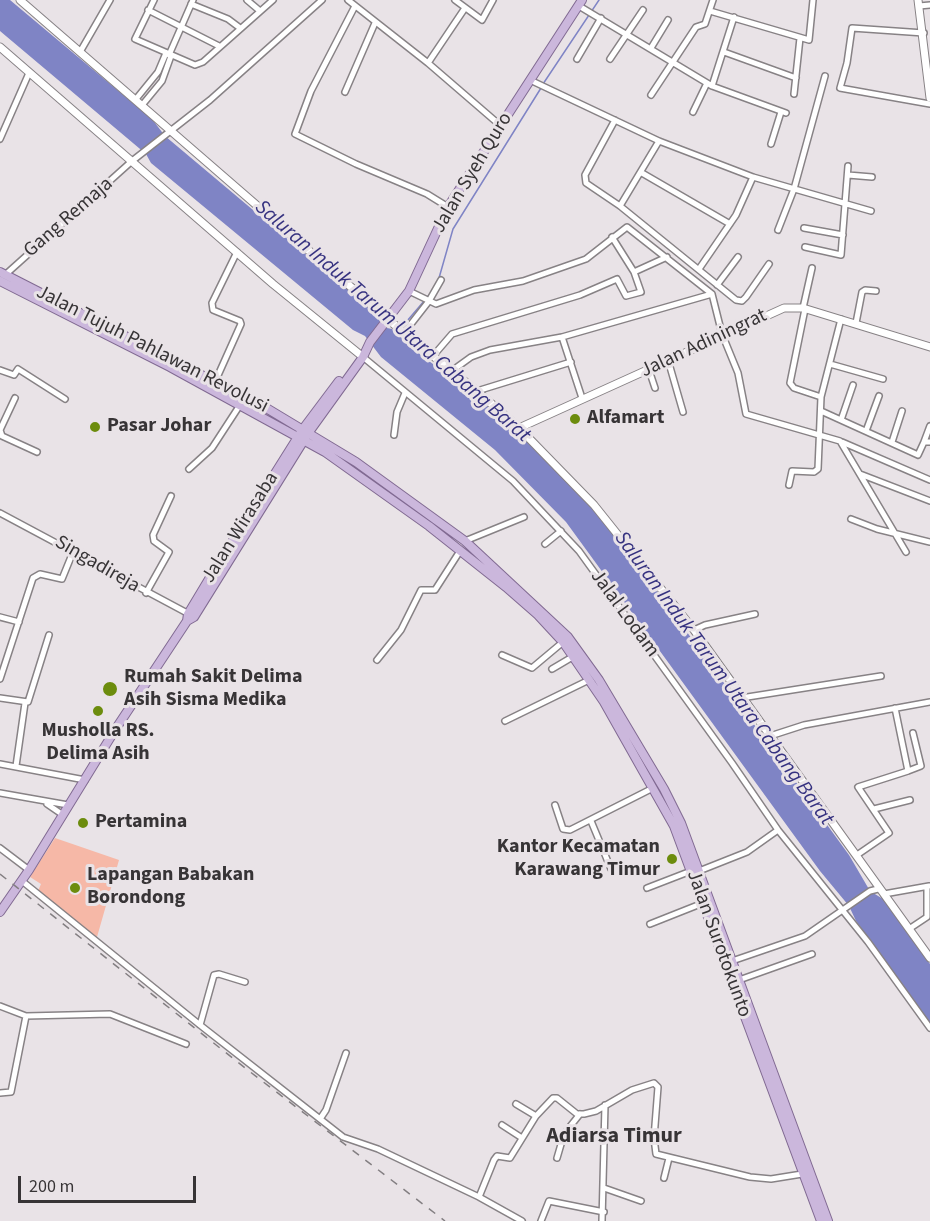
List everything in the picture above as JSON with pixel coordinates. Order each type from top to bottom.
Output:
[{"type":"main road","name":"Jalan Syeh Quro","points":[[304,434],[409,291],[448,207],[532,82],[580,3]]},
{"type":"main road","name":"Jalan Tujuh Pahlawan Revolusi","points":[[2,276],[215,382],[304,434]]},
{"type":"main road","name":"Jalan Tujuh Pahlawan Revolusi","points":[[2,276],[240,405],[304,434]]},
{"type":"main road","name":"Jalan Surotokunto","points":[[304,434],[356,462],[465,541],[561,630],[599,681],[641,757],[653,788],[695,871]]},
{"type":"main road","name":"Jalan Surotokunto","points":[[304,434],[460,551],[538,615],[574,656],[669,798],[700,884],[740,980],[828,1221]]},
{"type":"main road","name":"Jalan Wirasaba","points":[[0,911],[22,881],[304,434]]},
{"type":"main road","name":"Jalan Surotokunto","points":[[700,884],[703,903],[820,1221]]},
{"type":"street","points":[[154,0],[135,39],[169,55],[199,65],[273,0]]},
{"type":"street","points":[[247,0],[260,12]]},
{"type":"street","name":"Gang Remaja","points":[[2,276],[132,161],[210,100],[322,0]]},
{"type":"street","points":[[348,0],[428,63],[501,126]]},
{"type":"street","points":[[455,0],[482,20],[493,0]]},
{"type":"street","points":[[651,95],[696,27],[705,24],[713,0]]},
{"type":"street","points":[[710,10],[809,40],[813,0]]},
{"type":"street","points":[[22,1],[143,104],[168,131],[388,320],[453,370],[519,428],[615,528],[694,630],[930,958]]},
{"type":"street","points":[[80,52],[107,1]]},
{"type":"street","points":[[143,104],[154,92],[164,75],[169,55],[192,2],[228,19],[240,28]]},
{"type":"street","points":[[580,3],[626,36],[651,48],[709,85],[783,112],[771,144]]},
{"type":"street","points":[[930,5],[919,3],[930,98]]},
{"type":"street","points":[[355,6],[311,91],[295,134],[356,164],[427,194],[448,207]]},
{"type":"street","points":[[428,63],[465,8]]},
{"type":"street","points":[[148,10],[219,46]]},
{"type":"street","points":[[610,59],[643,10]]},
{"type":"street","points":[[693,112],[709,85],[734,17]]},
{"type":"street","points":[[577,59],[600,18]]},
{"type":"street","points":[[651,48],[668,20]]},
{"type":"street","points":[[345,92],[375,23]]},
{"type":"street","points":[[924,33],[852,28],[847,63],[840,88],[930,104]]},
{"type":"street","points":[[794,94],[800,38]]},
{"type":"street","points":[[0,47],[237,252],[361,355]]},
{"type":"street","points":[[723,52],[795,78]]},
{"type":"street","points":[[136,99],[169,55]]},
{"type":"street","points":[[158,72],[164,75]]},
{"type":"street","points":[[0,139],[29,73]]},
{"type":"street","points":[[778,230],[794,189],[825,76]]},
{"type":"street","points":[[532,82],[659,141],[753,177],[871,211]]},
{"type":"street","points":[[147,86],[154,92]]},
{"type":"street","points":[[615,120],[584,179],[736,300],[742,301],[769,264]]},
{"type":"street","points":[[620,206],[659,141]]},
{"type":"street","points":[[805,247],[840,255],[848,165]]},
{"type":"street","points":[[642,172],[730,224]]},
{"type":"street","points":[[848,175],[872,177]]},
{"type":"street","points":[[699,269],[730,224],[753,177]]},
{"type":"street","points":[[409,291],[427,300],[440,303],[474,290],[509,285],[576,264],[589,257],[627,227],[712,294],[722,334],[738,373],[746,414],[820,433],[930,480]]},
{"type":"street","points":[[804,228],[843,235]]},
{"type":"street","points":[[433,356],[452,334],[580,295],[616,279],[626,296],[641,292],[634,272],[612,237]]},
{"type":"street","points":[[215,382],[241,324],[240,321],[213,310],[212,303],[237,252]]},
{"type":"street","points":[[634,272],[666,257]]},
{"type":"street","points":[[717,285],[738,257]]},
{"type":"street","points":[[812,268],[790,383],[794,388],[821,397]]},
{"type":"street","points":[[402,331],[441,280]]},
{"type":"street","points":[[856,323],[862,292],[876,291]]},
{"type":"street","points":[[453,370],[471,357],[490,350],[562,337],[712,294]]},
{"type":"street","name":"Jalan Adiningrat","points":[[519,428],[779,309],[804,309],[930,347]]},
{"type":"street","points":[[789,484],[792,471],[817,470],[821,397],[841,319]]},
{"type":"street","points":[[562,337],[582,399]]},
{"type":"street","name":"Jalal Lodam","points":[[361,355],[513,481],[561,531],[609,592],[778,830],[843,910],[930,1028]]},
{"type":"street","points":[[668,360],[683,412]]},
{"type":"street","points":[[477,391],[571,362]]},
{"type":"street","points":[[830,364],[883,379]]},
{"type":"street","points":[[0,370],[14,375],[18,369],[65,399]]},
{"type":"street","points":[[649,370],[655,388]]},
{"type":"street","points":[[841,420],[853,385]]},
{"type":"street","points":[[394,435],[397,412],[405,393]]},
{"type":"street","points":[[866,431],[879,396]]},
{"type":"street","points":[[15,398],[0,428],[2,435],[37,452]]},
{"type":"street","points":[[189,469],[212,448],[240,405]]},
{"type":"street","points":[[821,411],[918,455],[927,442],[930,426]]},
{"type":"street","points":[[892,442],[902,411]]},
{"type":"street","points":[[840,441],[906,552]]},
{"type":"street","points":[[858,473],[930,501]]},
{"type":"street","points":[[146,593],[169,552],[153,541],[153,535],[171,496]]},
{"type":"street","name":"Singadireja","points":[[0,513],[190,617]]},
{"type":"street","points":[[465,541],[524,517]]},
{"type":"street","points":[[851,519],[895,534],[930,542]]},
{"type":"street","points":[[545,544],[561,531]]},
{"type":"street","points":[[377,660],[401,630],[421,590],[435,590],[460,551]]},
{"type":"street","points":[[0,679],[35,575],[62,579],[73,552]]},
{"type":"street","points":[[694,630],[705,625],[755,614]]},
{"type":"street","points":[[0,617],[19,622]]},
{"type":"street","points":[[16,766],[25,703],[30,699],[49,635]]},
{"type":"street","points":[[502,655],[532,668],[563,642]]},
{"type":"street","points":[[552,669],[574,656]]},
{"type":"street","points":[[741,698],[882,676]]},
{"type":"street","points":[[505,721],[589,680]]},
{"type":"street","points":[[0,698],[25,703]]},
{"type":"street","points":[[770,736],[804,725],[930,702]]},
{"type":"street","points":[[895,708],[908,771]]},
{"type":"street","points":[[857,855],[890,833],[858,787],[921,767],[913,733]]},
{"type":"street","points":[[0,764],[85,780]]},
{"type":"street","points":[[555,805],[564,830],[570,830],[653,788]]},
{"type":"street","points":[[0,793],[68,805]]},
{"type":"street","points":[[873,809],[910,800]]},
{"type":"street","points":[[44,801],[63,814]]},
{"type":"street","points":[[591,821],[611,869]]},
{"type":"street","points":[[647,888],[747,852],[778,830]]},
{"type":"street","points":[[0,848],[29,870]]},
{"type":"street","points":[[22,881],[200,1025],[347,1139],[366,1144],[479,1197],[522,1221]]},
{"type":"street","points":[[732,961],[805,936],[870,891],[881,892],[928,886],[927,918],[909,929]]},
{"type":"street","points":[[650,924],[703,903]]},
{"type":"street","points":[[740,980],[812,954]]},
{"type":"street","points":[[200,1025],[214,975],[219,974],[245,982]]},
{"type":"street","points":[[0,1006],[26,1016],[110,1014],[186,1044]]},
{"type":"street","points":[[0,1092],[10,1092],[26,1016]]},
{"type":"street","points":[[320,1119],[326,1110],[346,1053]]},
{"type":"street","points":[[557,1158],[564,1134],[580,1114],[596,1111],[632,1090],[657,1084],[655,1151],[669,1158],[750,1177],[771,1179],[802,1174]]},
{"type":"street","points":[[479,1197],[494,1160],[498,1156],[508,1159],[536,1116],[556,1097],[580,1114]]},
{"type":"street","points":[[516,1104],[536,1116]]},
{"type":"street","points":[[602,1221],[605,1105]]},
{"type":"street","points":[[502,1125],[522,1138]]},
{"type":"street","points":[[664,1178],[669,1158]]},
{"type":"street","points":[[604,1188],[641,1201]]},
{"type":"street","points":[[541,1221],[549,1201],[604,1212]]},
{"type":"shaded area","name":"Lapangan Babakan Borondong","points":[[55,838],[119,860],[97,937],[38,891],[41,884],[30,877]]},
{"type":"water","points":[[0,0],[10,0],[152,119],[165,136],[378,315],[387,328],[392,329],[422,356],[474,394],[517,431],[593,509],[636,562],[849,855],[870,891],[883,899],[930,964],[930,1023],[856,921],[849,906],[820,871],[566,522],[495,450],[381,357],[365,336],[353,330],[151,163],[146,154],[0,31]]},
{"type":"waterway","points":[[543,84],[599,0]]},
{"type":"waterway","points":[[439,278],[453,229],[541,88]]},
{"type":"waterway","name":"Saluran Induk Tarum Utara Cabang Barat","points":[[401,328],[431,293]]},
{"type":"railway","points":[[0,874],[249,1071],[445,1221]]},
{"type":"place","name":"Alfamart","points":[[575,419]]},
{"type":"place","name":"Pasar Johar","points":[[95,427]]},
{"type":"place","name":"Rumah Sakit Delima Asih Sisma Medika","points":[[110,689]]},
{"type":"place","name":"Musholla RS. Delima Asih","points":[[98,711]]},
{"type":"place","name":"Pertamina","points":[[83,823]]},
{"type":"place","name":"Kantor Kecamatan Karawang Timur","points":[[672,859]]},
{"type":"place","name":"Lapangan Babakan Borondong","points":[[75,888]]},
{"type":"district","name":"Adiarsa Timur","points":[[614,1137]]}]
